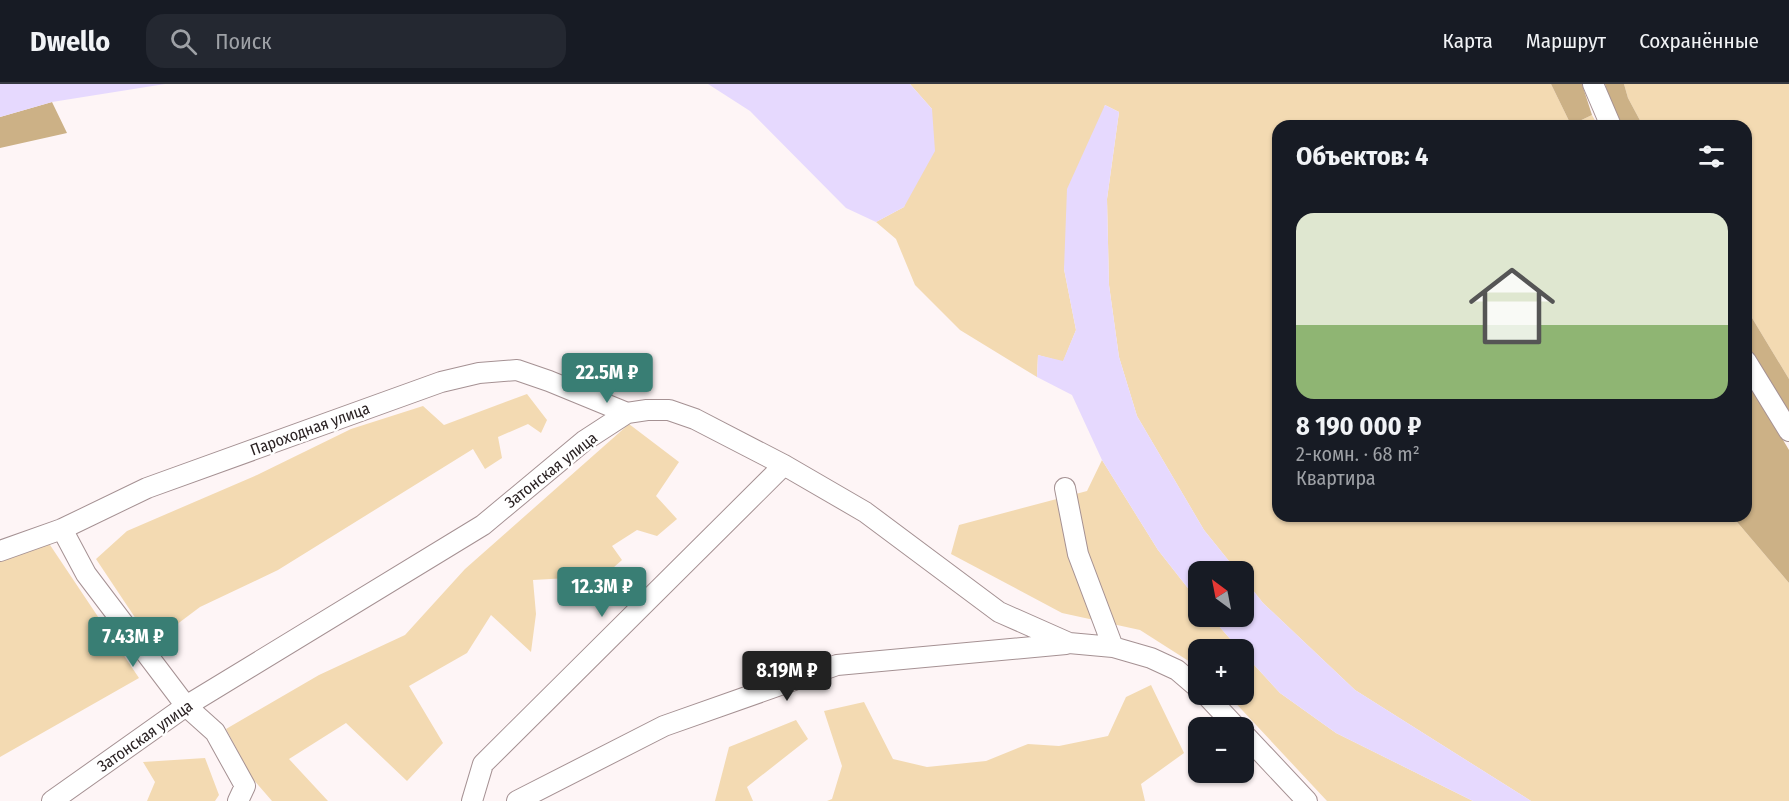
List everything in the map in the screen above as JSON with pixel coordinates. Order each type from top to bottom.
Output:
[{"type":"street","points":[[1593,84],[1608,120]]},
{"type":"street","name":"Пароходная улица","points":[[0,551],[62,529],[147,488],[441,382],[479,373],[517,370],[627,413]]},
{"type":"street","points":[[1752,371],[1789,431]]},
{"type":"street","name":"Затонская улица","points":[[52,801],[186,706],[483,525],[584,441],[627,413],[647,410],[669,410],[706,424],[784,465],[865,512],[999,612],[1069,644],[1113,647],[1151,658],[1177,670],[1188,679]]},
{"type":"street","points":[[472,801],[483,764],[784,465]]},
{"type":"street","points":[[1065,488],[1078,554],[1113,647]]},
{"type":"street","points":[[62,529],[86,574],[186,706],[215,732],[245,786],[238,801]]},
{"type":"street","points":[[517,801],[664,726],[837,665],[1069,644]]},
{"type":"street","points":[[1215,705],[1227,717]]},
{"type":"street","points":[[1254,745],[1301,798]]},
{"type":"shaded area","points":[[0,84],[165,84],[52,102],[0,117]]},
{"type":"shaded area","points":[[708,84],[910,84],[932,109],[935,151],[904,207],[876,222],[846,208],[750,111]]},
{"type":"shaded area","points":[[910,84],[1551,84],[1569,120],[1272,120],[1272,522],[1737,522],[1789,583],[1789,801],[1531,801],[1355,690],[1263,603],[1254,592],[1254,561],[1229,561],[1204,530],[1137,416],[1119,357],[1109,285],[1107,199],[1119,112],[1105,105],[1064,269],[1076,330],[1063,362],[1038,355],[1037,377],[960,330],[915,285],[896,239],[876,222],[904,207],[932,109]]},
{"type":"shaded area","points":[[1551,84],[1582,84],[1592,115],[1582,120],[1569,120]]},
{"type":"shaded area","points":[[1605,84],[1624,84],[1628,98],[1640,120],[1619,120]]},
{"type":"shaded area","points":[[1624,84],[1789,84],[1789,379],[1752,318],[1752,120],[1640,120],[1628,98]]},
{"type":"shaded area","points":[[52,102],[67,133],[0,148],[0,117]]},
{"type":"shaded area","points":[[1105,105],[1119,112],[1107,199],[1109,285],[1119,357],[1137,416],[1204,530],[1229,561],[1188,561],[1188,588],[1158,550],[1102,460],[1072,395],[1037,377],[1038,355],[1063,361],[1076,330],[1064,269],[1067,189]]},
{"type":"shaded area","points":[[1592,115],[1595,120],[1582,120]]},
{"type":"shaded area","points":[[1752,318],[1789,379],[1789,413],[1752,352]]},
{"type":"shaded area","points":[[1752,388],[1789,450],[1789,583],[1737,522],[1752,522]]},
{"type":"shaded area","points":[[527,394],[547,420],[541,433],[528,424],[498,437],[502,458],[485,469],[473,449],[278,570],[200,607],[152,643],[96,559],[127,531],[257,475],[351,429],[423,406],[444,425]]},
{"type":"shaded area","points":[[629,424],[679,462],[656,496],[677,519],[657,536],[637,530],[612,546],[622,560],[604,576],[533,580],[536,614],[531,652],[491,615],[467,653],[409,686],[443,743],[407,781],[346,723],[289,759],[328,801],[272,801],[252,778],[226,729],[319,675],[405,635],[465,569]]},
{"type":"shaded area","points":[[1102,460],[1158,550],[1188,588],[1188,627],[1220,627],[1230,639],[1188,639],[1188,661],[1140,630],[1062,613],[951,554],[959,525],[1087,491]]},
{"type":"shaded area","points":[[46,539],[139,678],[0,757],[0,560]]},
{"type":"shaded area","points":[[1254,592],[1263,603],[1355,690],[1531,801],[1473,801],[1336,733],[1280,693],[1254,665],[1254,639],[1230,639],[1220,627],[1254,627]]},
{"type":"shaded area","points":[[1254,665],[1280,693],[1336,733],[1473,801],[1327,801],[1254,723],[1254,717],[1249,717],[1237,705],[1254,705]]},
{"type":"shaded area","points":[[1151,685],[1184,753],[1141,784],[1145,801],[827,801],[832,799],[842,766],[824,711],[864,702],[893,759],[927,767],[986,761],[1028,744],[1059,746],[1108,736],[1126,697]]},
{"type":"shaded area","points":[[796,720],[808,739],[747,787],[753,801],[715,801],[729,747]]},
{"type":"shaded area","points":[[205,758],[219,795],[215,801],[147,801],[155,782],[143,762]]}]
